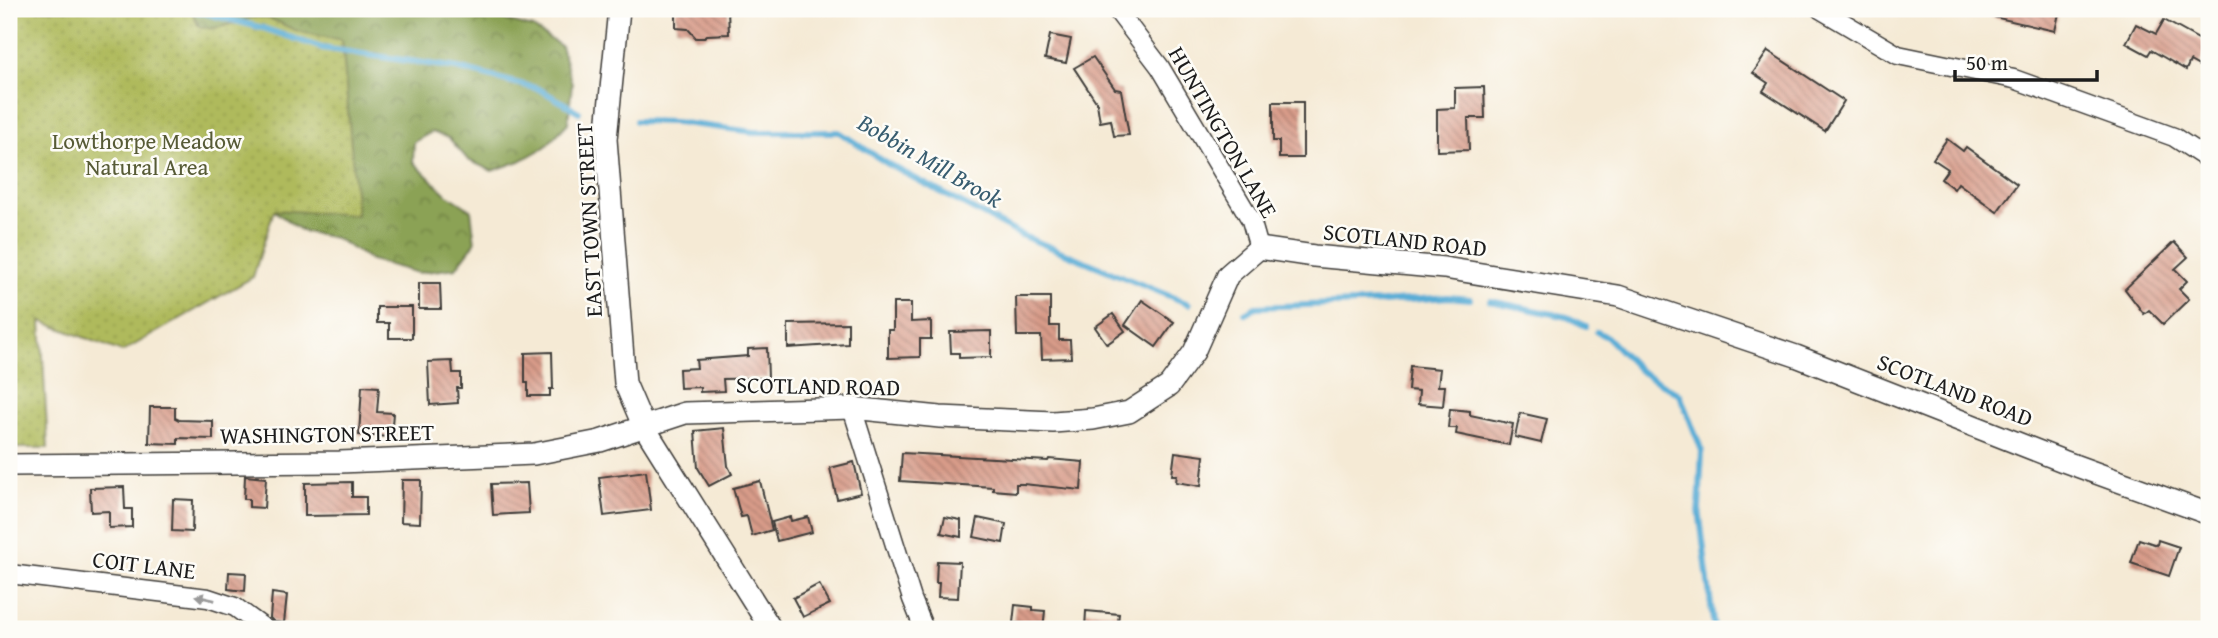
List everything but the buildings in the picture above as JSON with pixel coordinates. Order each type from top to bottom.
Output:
[{"type":"street","name":"EAST TOWN STREET","points":[[619,9],[606,139],[625,383],[643,425],[771,629]]},
{"type":"street","name":"HUNTINGTON LANE","points":[[1116,9],[1160,67],[1251,220],[1259,248]]},
{"type":"street","points":[[1820,9],[1898,55],[2014,79],[2174,137],[2209,160]]},
{"type":"street","name":"SCOTLAND ROAD","points":[[643,425],[685,413],[852,408],[940,417],[1053,422],[1093,419],[1129,412],[1169,386],[1194,352],[1228,275],[1259,248],[1444,268],[1618,296],[1796,356],[2063,461],[2209,514]]},
{"type":"street","points":[[852,408],[912,599],[924,629]]},
{"type":"street","name":"WASHINGTON STREET","points":[[9,465],[340,461],[534,454],[600,441],[643,425]]},
{"type":"street","name":"COIT LANE","points":[[9,574],[199,596],[235,607],[265,629]]},
{"type":"green space","name":"Lowthorpe Meadow Natural Area","points":[[9,9],[191,9],[198,25],[204,28],[262,17],[298,31],[342,40],[357,215],[274,210],[253,277],[122,352],[41,321],[48,448],[9,448]]},
{"type":"green space","points":[[168,9],[430,9],[462,16],[496,18],[533,28],[561,46],[572,84],[568,123],[545,147],[520,161],[492,171],[468,160],[449,138],[432,132],[414,142],[413,162],[445,193],[471,210],[475,243],[456,268],[418,273],[371,260],[335,238],[302,231],[273,210]]},
{"type":"waterway","name":"Bobbin Mill Brook","points":[[189,9],[263,28],[322,48],[457,68],[539,89],[579,112]]},
{"type":"waterway","name":"Bobbin Mill Brook","points":[[636,121],[674,122],[754,132],[839,132],[888,164],[1023,236],[1189,304]]},
{"type":"waterway","name":"Bobbin Mill Brook","points":[[1245,313],[1256,307],[1448,297],[1470,299]]},
{"type":"waterway","name":"Bobbin Mill Brook","points":[[1490,301],[1567,317],[1586,326]]},
{"type":"waterway","name":"Bobbin Mill Brook","points":[[1597,332],[1607,337],[1640,371],[1680,395],[1702,451],[1699,509],[1714,629]]}]
